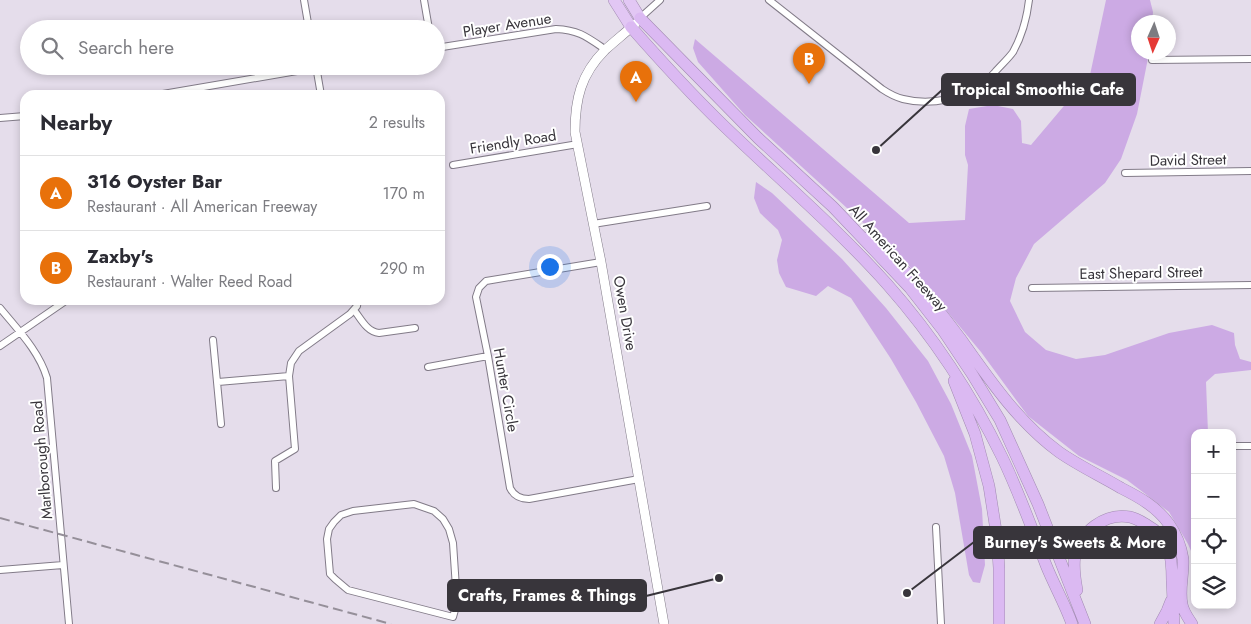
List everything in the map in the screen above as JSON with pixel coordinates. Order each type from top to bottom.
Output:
[{"type":"highway","points":[[614,0],[631,27]]},
{"type":"highway","points":[[629,0],[640,18]]},
{"type":"highway","name":"All American Freeway","points":[[640,18],[758,138],[833,208],[910,288],[942,329],[1000,420],[1038,504],[1084,620]]},
{"type":"highway","name":"All American Freeway","points":[[631,27],[666,67],[722,124],[808,204],[868,264],[904,304],[945,358],[971,399],[1002,458],[1071,621]]},
{"type":"highway","points":[[833,208],[881,246],[920,288],[995,386],[1030,427],[1078,464],[1137,496],[1160,513],[1176,535],[1183,560],[1182,624]]},
{"type":"highway","points":[[945,358],[975,434],[989,486],[997,537],[999,624]]},
{"type":"highway","points":[[1084,620],[1075,576],[1075,556],[1081,541],[1096,525],[1121,516],[1131,517],[1151,527],[1168,546],[1172,562],[1174,624]]},
{"type":"highway","points":[[1160,624],[1173,595]]},
{"type":"highway","points":[[1182,604],[1192,624]]},
{"type":"main road","name":"Owen Drive","points":[[640,18],[592,64],[586,74],[578,93],[575,132],[664,624]]},
{"type":"street","points":[[304,0],[307,20]]},
{"type":"street","points":[[424,0],[428,20]]},
{"type":"street","points":[[640,18],[660,0]]},
{"type":"street","points":[[769,0],[882,89],[900,99],[914,101],[940,100],[959,96],[988,80],[1014,51],[1026,19],[1029,0]]},
{"type":"street","name":"Player Avenue","points":[[445,47],[556,29],[567,29],[581,33],[606,50]]},
{"type":"street","points":[[1176,60],[1251,59]]},
{"type":"street","points":[[199,90],[275,75]]},
{"type":"street","points":[[317,75],[320,90]]},
{"type":"street","points":[[0,118],[20,116]]},
{"type":"street","name":"Friendly Road","points":[[453,165],[578,144]]},
{"type":"street","name":"David Street","points":[[1125,173],[1251,171]]},
{"type":"street","points":[[593,224],[707,206]]},
{"type":"street","name":"Hunter Circle","points":[[600,262],[486,281],[478,288],[476,297],[510,488],[515,496],[529,499],[639,479]]},
{"type":"street","name":"East Shepard Street","points":[[1032,288],[1251,285]]},
{"type":"street","points":[[0,346],[60,305]]},
{"type":"street","points":[[276,488],[275,461],[295,449],[289,376],[291,363],[299,351],[354,310],[357,305]]},
{"type":"street","name":"Marlborough Road","points":[[0,308],[26,339],[40,360],[47,378],[68,624]]},
{"type":"street","points":[[354,310],[370,330],[374,332],[415,328]]},
{"type":"street","points":[[213,340],[221,424]]},
{"type":"street","points":[[428,367],[488,356]]},
{"type":"street","points":[[218,382],[289,376]]},
{"type":"street","points":[[1236,446],[1251,446]]},
{"type":"street","points":[[414,504],[434,510],[444,519],[453,543],[457,603],[454,620],[348,590],[330,574],[327,539],[329,529],[334,522],[342,515],[353,511],[414,504]]},
{"type":"street","points":[[936,527],[941,624]]},
{"type":"street","points":[[0,570],[63,565]]},
{"type":"shaded area","points":[[1106,0],[1150,0],[1153,15],[1131,15],[1131,60],[1148,60],[1137,114],[1121,159],[1105,183],[1034,244],[1016,278],[1010,301],[1025,332],[1046,350],[1076,359],[1105,355],[1169,333],[1212,325],[1234,333],[1235,345],[1240,359],[1251,362],[1251,370],[1215,374],[1206,382],[1208,429],[1191,429],[1191,551],[1169,512],[1127,480],[1079,456],[1028,416],[981,352],[905,261],[745,115],[698,62],[693,48],[695,39],[909,223],[965,220],[968,165],[965,155],[965,126],[969,109],[993,105],[1013,109],[1021,121],[1022,143],[1031,145],[1090,75]]},
{"type":"shaded area","points":[[756,182],[772,193],[842,259],[886,308],[928,361],[951,404],[972,456],[982,509],[985,565],[980,583],[973,582],[969,575],[955,493],[944,456],[916,402],[891,359],[851,298],[828,286],[816,296],[786,287],[779,273],[777,260],[782,240],[778,230],[760,213],[754,198]]},
{"type":"railway","points":[[0,518],[391,624]]},
{"type":"place","name":"Zaxby's","points":[[809,84]]},
{"type":"place","name":"316 Oyster Bar","points":[[636,102]]},
{"type":"place","name":"Tropical Smoothie Cafe","points":[[876,150]]},
{"type":"place","name":"Crafts, Frames & Things","points":[[719,578]]},
{"type":"place","name":"Burney's Sweets & More","points":[[907,593]]}]
